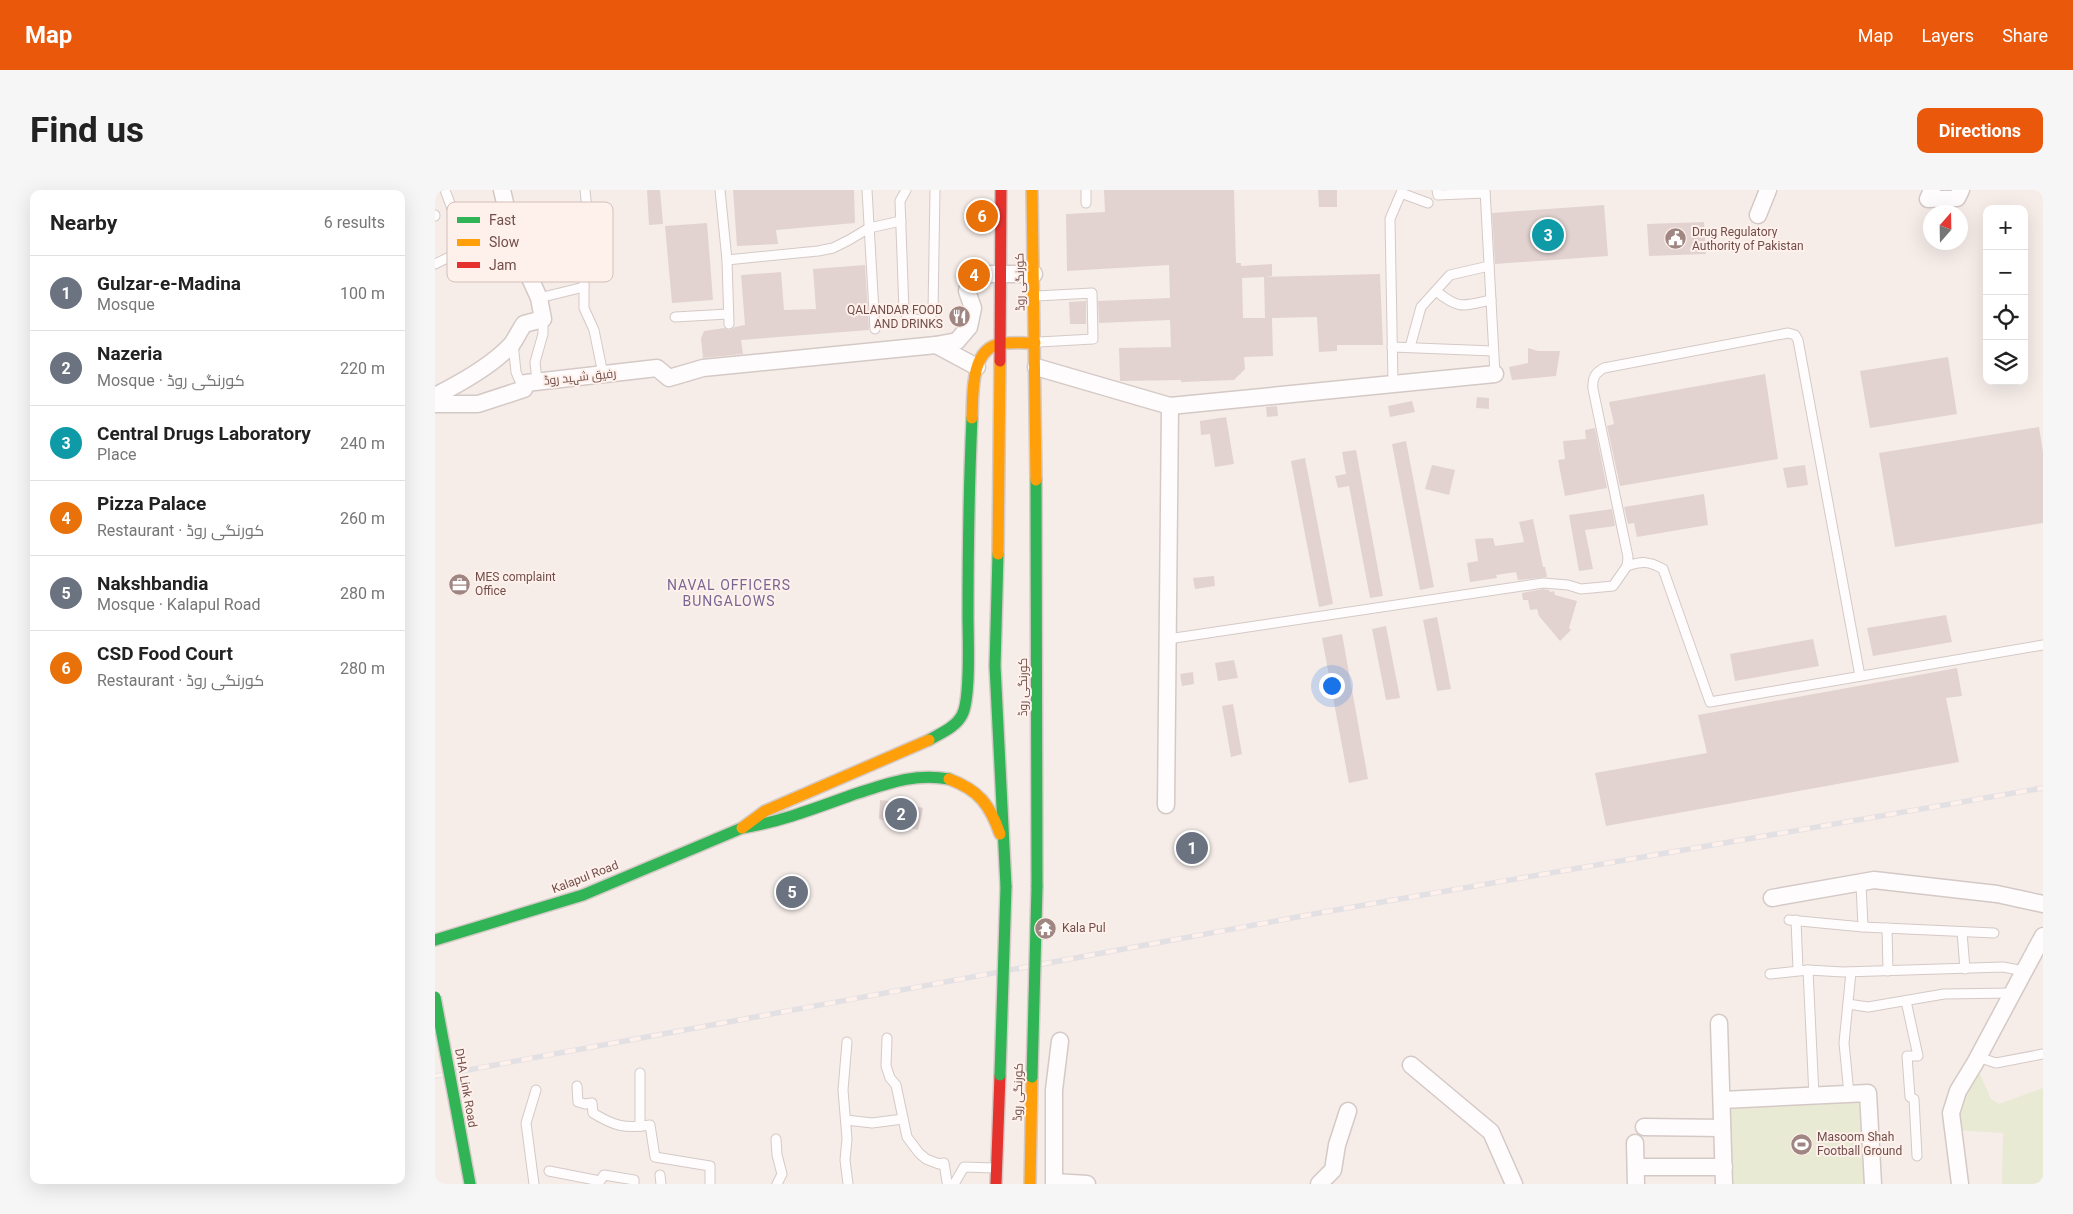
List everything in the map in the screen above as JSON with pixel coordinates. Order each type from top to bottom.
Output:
[{"type":"main road","name":"کورنگی روڈ","points":[[996,1184],[1006,887],[995,666],[999,512],[1001,190]]},
{"type":"main road","name":"کورنگی روڈ","points":[[1030,1184],[1037,886],[1036,367],[1032,190]]},
{"type":"main road","points":[[742,828],[765,812],[947,732],[963,714],[968,659],[968,497],[973,383],[977,367],[984,354],[991,347],[999,344],[1035,342]]},
{"type":"main road","points":[[742,828],[768,824],[900,779],[924,775],[946,777],[955,780],[979,794],[990,806],[996,819],[1004,848]]},
{"type":"main road","name":"Kalapul Road","points":[[435,940],[583,895],[742,828]]},
{"type":"main road","name":"DHA Link Road","points":[[435,997],[470,1184]]},
{"type":"street","points":[[1758,215],[1768,190]]},
{"type":"street","points":[[1932,190],[1928,199],[1957,198],[1961,190]]},
{"type":"street","points":[[936,345],[957,341],[969,327],[973,308],[967,291],[971,274],[1034,274]]},
{"type":"street","points":[[435,396],[463,382],[513,343],[524,324],[543,319],[539,298],[532,282]]},
{"type":"street","points":[[936,345],[977,367]]},
{"type":"street","name":"رفیق شہید روڈ","points":[[435,404],[478,404],[531,385],[603,374],[657,368],[669,378],[703,368],[936,345]]},
{"type":"street","points":[[1036,367],[1171,406],[1495,374]]},
{"type":"street","points":[[1165,805],[1171,406]]},
{"type":"street","points":[[1771,898],[1861,884],[1874,880],[1997,894],[2043,904]]},
{"type":"street","points":[[1961,1184],[1951,1113],[1958,1091],[1979,1057],[2043,936]]},
{"type":"street","points":[[1719,1024],[1724,1184]]},
{"type":"street","points":[[1060,1041],[1054,1090],[1054,1183],[1087,1184]]},
{"type":"street","points":[[1411,1065],[1491,1132],[1514,1184]]},
{"type":"street","points":[[1721,1100],[1868,1093],[1873,1184]]},
{"type":"street","points":[[1319,1184],[1333,1170],[1337,1145],[1348,1111]]},
{"type":"street","points":[[1644,1127],[1722,1128]]},
{"type":"street","points":[[1635,1143],[1636,1184]]},
{"type":"street","points":[[1636,1167],[1724,1168]]},
{"type":"lane","points":[[445,190],[450,202]]},
{"type":"lane","points":[[675,317],[729,319],[727,260],[720,190]]},
{"type":"lane","points":[[867,190],[875,329]]},
{"type":"lane","points":[[906,190],[900,201],[903,311],[912,318],[926,319],[930,317],[933,310],[935,190]]},
{"type":"lane","points":[[1086,190],[1086,203]]},
{"type":"lane","points":[[1437,190],[1438,195],[1485,192],[1495,374]]},
{"type":"lane","points":[[1393,384],[1390,219],[1401,193],[1428,203]]},
{"type":"lane","points":[[727,260],[833,248],[869,228],[901,221]]},
{"type":"lane","points":[[435,264],[447,258]]},
{"type":"lane","points":[[1410,347],[1421,307],[1450,275],[1489,266]]},
{"type":"lane","points":[[584,282],[584,308],[594,330],[603,374]]},
{"type":"lane","points":[[539,298],[584,287]]},
{"type":"lane","points":[[1436,291],[1449,302],[1464,306],[1491,300]]},
{"type":"lane","points":[[1035,296],[1092,293],[1093,339],[1035,342]]},
{"type":"lane","points":[[531,385],[543,334],[543,319]]},
{"type":"lane","points":[[1168,639],[1543,583],[1568,585],[1581,589],[1613,586],[1627,566],[1628,557],[1593,389],[1592,381],[1594,376],[1605,368],[1788,333],[1795,335],[1798,340],[1860,676]]},
{"type":"lane","points":[[513,343],[516,372],[531,385]]},
{"type":"lane","points":[[1392,346],[1493,351]]},
{"type":"lane","points":[[1627,566],[1642,561],[1652,563],[1663,569],[1710,702],[2043,645]]},
{"type":"lane","points":[[1861,884],[1863,927]]},
{"type":"lane","points":[[1798,970],[1792,920],[1863,927],[1994,933]]},
{"type":"lane","points":[[1887,928],[1888,971]]},
{"type":"lane","points":[[1962,932],[1965,968]]},
{"type":"lane","points":[[1770,974],[1798,970],[1851,972],[2003,967],[2024,970]]},
{"type":"lane","points":[[1808,970],[1814,1096]]},
{"type":"lane","points":[[1849,1094],[1844,1043],[1851,972]]},
{"type":"lane","points":[[1848,1004],[1868,1007],[1945,994],[2012,992]]},
{"type":"lane","points":[[1905,1001],[1918,1056],[1907,1056],[1910,1097],[1914,1099],[1917,1156]]},
{"type":"lane","points":[[887,1038],[887,1066],[890,1078],[896,1085],[907,1137],[926,1159],[939,1164],[944,1163],[949,1184]]},
{"type":"lane","points":[[847,1042],[843,1090],[847,1139],[845,1160],[848,1184]]},
{"type":"lane","points":[[1979,1057],[1997,1063],[2043,1054]]},
{"type":"lane","points":[[640,1073],[641,1126]]},
{"type":"lane","points":[[577,1086],[578,1102],[592,1103],[593,1114],[619,1127],[650,1124],[655,1157],[710,1166],[711,1184]]},
{"type":"lane","points":[[534,1184],[526,1123],[536,1090]]},
{"type":"lane","points":[[845,1120],[872,1123],[903,1118]]},
{"type":"lane","points":[[776,1139],[777,1155],[782,1174],[777,1184]]},
{"type":"lane","points":[[954,1184],[964,1167],[997,1168]]},
{"type":"lane","points":[[549,1171],[601,1181],[604,1175],[634,1180],[634,1184]]},
{"type":"green space","points":[[1975,1063],[1991,1099],[1999,1104],[2043,1088],[2043,1184],[2002,1184],[2003,1133],[1953,1130]]},
{"type":"green space","name":"Masoom Shah Football Ground","points":[[1868,1095],[1873,1184],[1733,1184],[1730,1104]]},
{"type":"building","points":[[647,190],[660,190],[663,224],[649,225]]},
{"type":"building","points":[[733,190],[854,190],[855,223],[776,230],[778,244],[737,246]]},
{"type":"building","points":[[1104,190],[1234,190],[1236,263],[1241,263],[1241,266],[1272,264],[1272,276],[1265,277],[1380,274],[1383,345],[1337,345],[1337,351],[1319,352],[1317,317],[1272,318],[1273,356],[1244,357],[1245,369],[1234,380],[1181,382],[1181,380],[1120,381],[1119,348],[1171,347],[1170,320],[1099,323],[1098,301],[1170,298],[1169,265],[1067,271],[1066,214],[1105,212]],"holes":[[[1264,277],[1265,318],[1243,318],[1242,278]]]},
{"type":"building","points":[[1318,190],[1337,190],[1337,207],[1319,207]]},
{"type":"building","points":[[1604,205],[1608,256],[1495,264],[1492,213]]},
{"type":"building","name":"Drug Regulatory Authority of Pakistan","points":[[1704,222],[1706,254],[1649,256],[1647,224]]},
{"type":"building","points":[[707,223],[713,300],[672,303],[665,226]]},
{"type":"building","points":[[865,265],[869,330],[741,340],[743,354],[703,358],[701,338],[704,331],[724,328],[730,330],[745,325],[741,275],[781,272],[784,310],[816,309],[813,269]]},
{"type":"building","points":[[1086,301],[1086,324],[1070,324],[1069,302]]},
{"type":"building","points":[[1528,348],[1538,351],[1560,351],[1556,376],[1512,380],[1509,367],[1528,363]]},
{"type":"building","points":[[1948,357],[1957,414],[1870,428],[1860,371]]},
{"type":"building","points":[[1765,374],[1778,459],[1620,486],[1607,426],[1614,424],[1609,402]]},
{"type":"building","points":[[1477,397],[1489,398],[1489,409],[1476,408]]},
{"type":"building","points":[[1412,401],[1415,412],[1390,417],[1388,406]]},
{"type":"building","points":[[1277,406],[1278,416],[1267,417],[1266,407]]},
{"type":"building","points":[[1226,417],[1234,464],[1215,467],[1210,434],[1201,435],[1200,421]]},
{"type":"building","points":[[2039,427],[2043,452],[2043,523],[1895,547],[1879,453]]},
{"type":"building","points":[[1595,428],[1607,488],[1565,496],[1558,460],[1565,459],[1563,441],[1586,439],[1585,430]]},
{"type":"building","points":[[1406,441],[1434,587],[1420,590],[1392,444]]},
{"type":"building","points":[[1356,450],[1383,596],[1370,598],[1349,486],[1338,488],[1335,476],[1346,474],[1342,452]]},
{"type":"building","points":[[1305,458],[1333,604],[1319,607],[1291,461]]},
{"type":"building","points":[[1432,465],[1455,470],[1449,495],[1425,489]]},
{"type":"building","points":[[1805,465],[1808,485],[1787,488],[1783,468]]},
{"type":"building","points":[[1704,494],[1708,525],[1637,537],[1634,523],[1628,524],[1624,507]]},
{"type":"building","points":[[1612,509],[1615,526],[1585,530],[1593,569],[1579,571],[1569,515]]},
{"type":"building","points":[[1533,519],[1543,567],[1545,567],[1547,577],[1518,580],[1516,572],[1496,575],[1497,578],[1470,582],[1467,563],[1478,561],[1475,539],[1493,538],[1495,546],[1524,542],[1519,522]]},
{"type":"building","points":[[1214,576],[1215,586],[1195,589],[1193,578]]},
{"type":"building","points":[[1543,589],[1550,592],[1554,591],[1555,595],[1577,601],[1569,628],[1571,630],[1560,641],[1539,616],[1537,609],[1530,610],[1528,600],[1523,600],[1522,593]]},
{"type":"building","points":[[1946,615],[1952,642],[1873,656],[1867,628]]},
{"type":"building","points":[[1437,617],[1451,689],[1437,691],[1423,620]]},
{"type":"building","points":[[1386,626],[1400,698],[1386,700],[1372,629]]},
{"type":"building","points":[[1342,634],[1368,779],[1349,783],[1322,638]]},
{"type":"building","points":[[1813,639],[1819,666],[1735,681],[1730,654]]},
{"type":"building","points":[[1234,660],[1238,678],[1218,681],[1215,663]]},
{"type":"building","points":[[1957,668],[1962,696],[1946,698],[1959,762],[1606,826],[1595,773],[1707,753],[1698,715]]},
{"type":"building","points":[[1193,672],[1194,684],[1182,686],[1180,674]]},
{"type":"building","points":[[1233,704],[1242,754],[1231,757],[1222,706]]},
{"type":"building","points":[[880,800],[923,808],[918,830],[879,819]]},
{"type":"railway","points":[[435,1076],[1330,911],[2043,788]]},
{"type":"traffic: fast","points":[[929,740],[956,723],[962,715],[967,696],[972,418]]},
{"type":"traffic: fast","points":[[1036,480],[1037,887]]},
{"type":"traffic: fast","points":[[998,554],[995,666],[1006,887]]},
{"type":"traffic: fast","points":[[435,940],[583,895],[742,828],[811,810],[852,795],[900,781],[923,777],[949,779]]},
{"type":"traffic: fast","points":[[1000,1075],[1006,887]]},
{"type":"traffic: fast","points":[[1032,1077],[1037,887]]},
{"type":"traffic: fast","points":[[435,997],[458,1119]]},
{"type":"traffic: fast","points":[[458,1119],[470,1184]]},
{"type":"traffic: slow","points":[[1032,190],[1036,480]]},
{"type":"traffic: slow","points":[[972,418],[973,386],[978,364],[983,355],[990,348],[1000,344],[1035,343]]},
{"type":"traffic: slow","points":[[998,554],[1000,361]]},
{"type":"traffic: slow","points":[[742,828],[765,811],[929,740]]},
{"type":"traffic: slow","points":[[949,779],[968,788],[982,800],[992,815],[1000,834]]},
{"type":"traffic: slow","points":[[1030,1184],[1032,1077]]},
{"type":"traffic: jam","points":[[1000,361],[1001,190]]},
{"type":"traffic: jam","points":[[996,1184],[1000,1075]]},
{"type":"place","name":"CSD Food Court","points":[[982,216]]},
{"type":"place","name":"Central Drugs Laboratory","points":[[1548,235]]},
{"type":"place","name":"Drug Regulatory Authority of Pakistan","points":[[1676,239]]},
{"type":"place","name":"Pizza Palace","points":[[974,275]]},
{"type":"place","name":"QALANDAR FOOD AND DRINKS","points":[[959,317]]},
{"type":"place","name":"MES complaint Office","points":[[459,584]]},
{"type":"place","name":"Nazeria","points":[[901,814]]},
{"type":"place","name":"Gulzar-e-Madina","points":[[1192,848]]},
{"type":"place","name":"Nakshbandia","points":[[792,892]]},
{"type":"place","name":"Kala Pul","points":[[1046,928]]},
{"type":"place","name":"Masoom Shah Football Ground","points":[[1801,1144]]},
{"type":"district","name":"NAVAL OFFICERS BUNGALOWS","points":[[729,594]]}]
